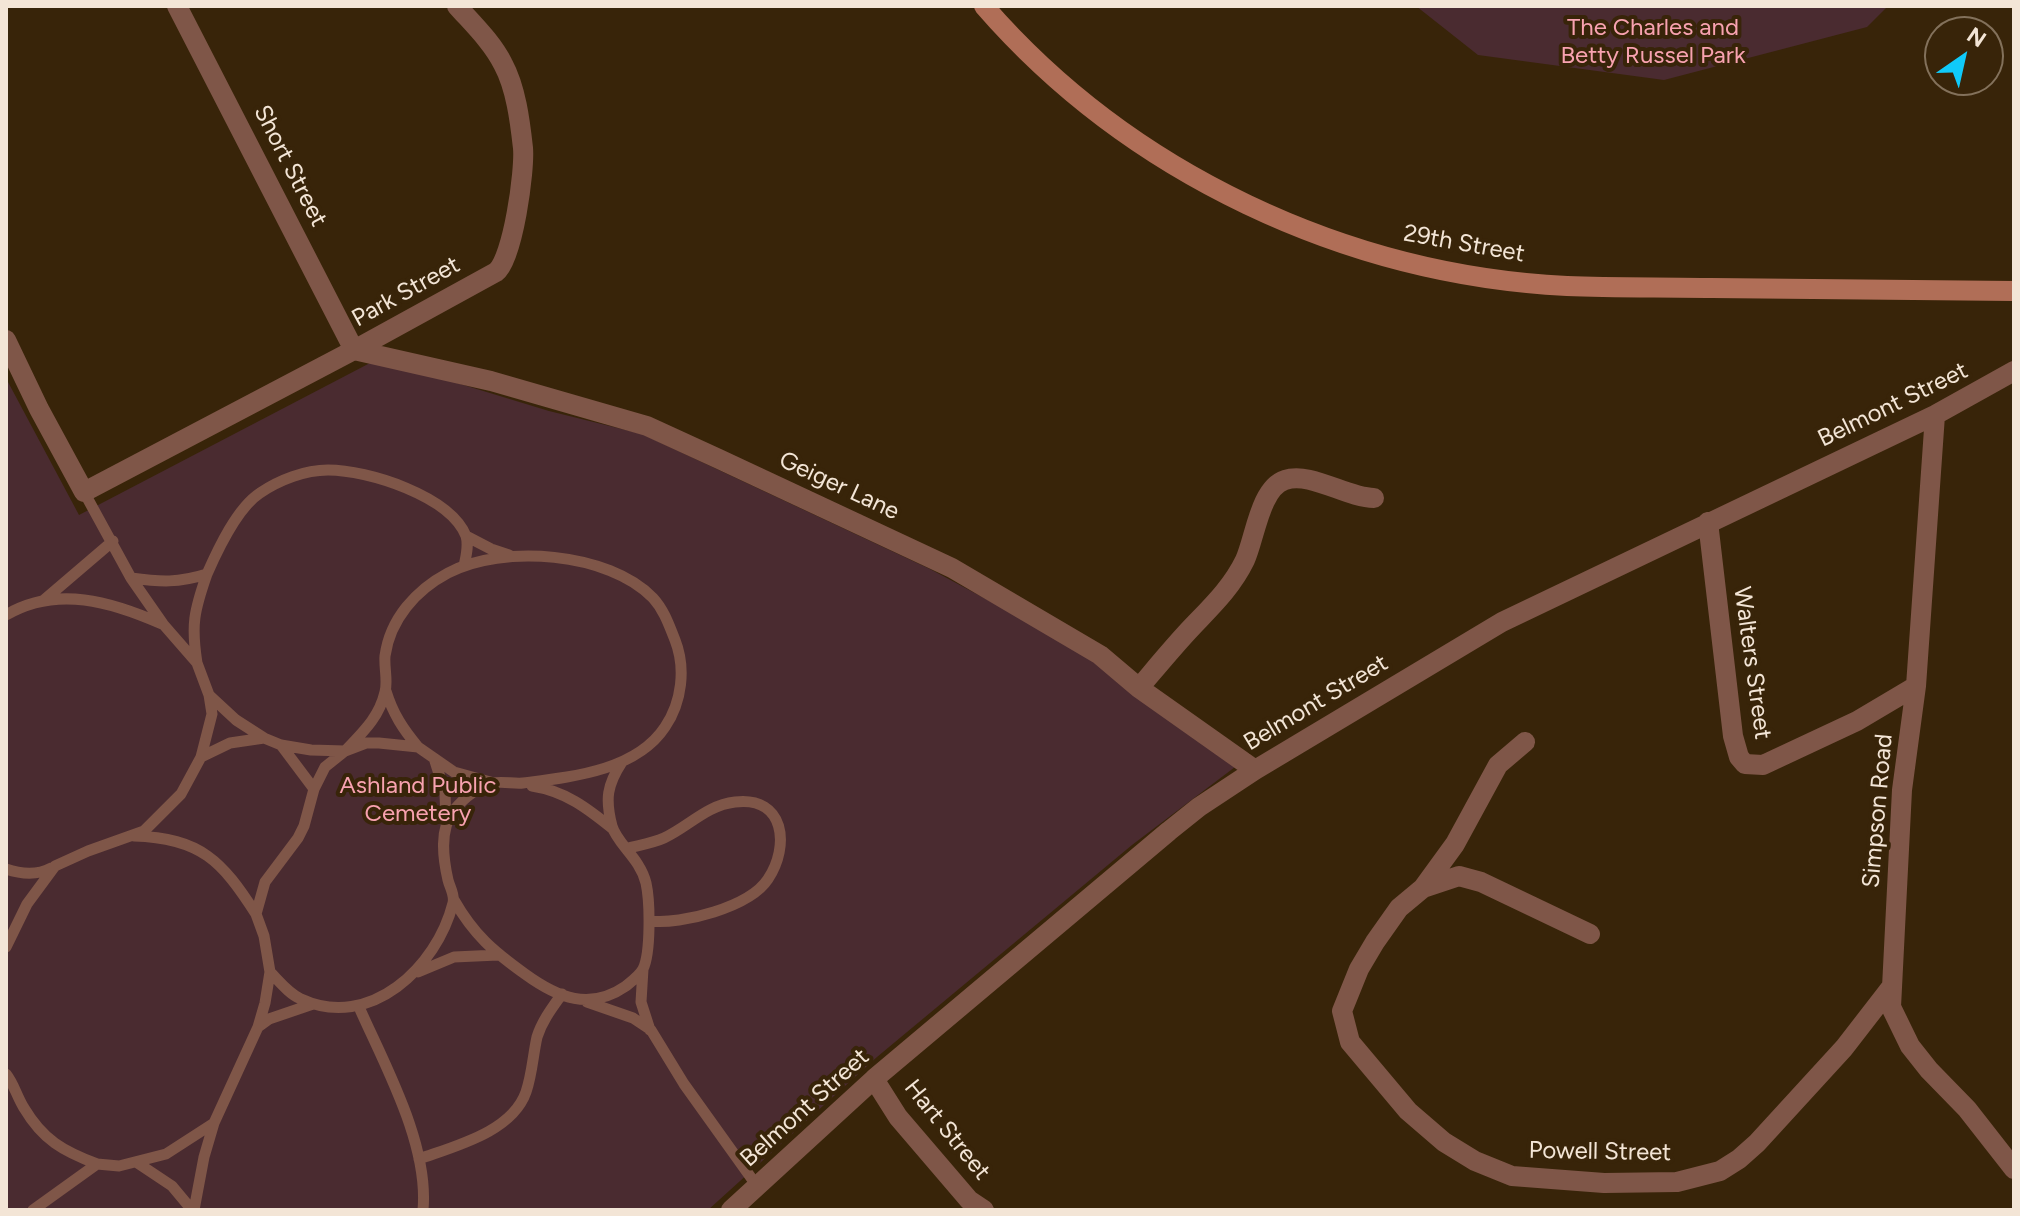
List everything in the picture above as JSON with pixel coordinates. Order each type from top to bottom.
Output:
[{"type":"street","name":"Short Street","points":[[177,6],[354,350]]},
{"type":"street","name":"Park Street","points":[[84,492],[354,350],[501,268],[513,233],[523,149],[512,88],[504,65],[489,42],[457,6]]},
{"type":"street","name":"29th Street","points":[[984,6],[1045,70],[1144,147],[1266,214],[1364,250],[1450,270],[1566,286],[2014,291]]},
{"type":"street","name":"Geiger Lane","points":[[354,350],[491,381],[647,426],[952,568],[1100,655],[1139,688],[1255,770]]},
{"type":"street","points":[[9,354],[84,492]]},
{"type":"street","name":"Belmont Street","points":[[731,1210],[874,1079],[1169,831],[1255,770],[1502,622],[1935,415],[2014,371]]},
{"type":"street","name":"Simpson Road","points":[[1935,415],[1916,686],[1902,790],[1891,1007],[1910,1046],[1967,1109],[2014,1169]]},
{"type":"street","points":[[1139,688],[1228,590],[1245,559],[1266,497],[1282,480],[1307,480],[1364,498],[1374,498]]},
{"type":"street","name":"Walters Street","points":[[1708,522],[1733,736],[1739,757],[1745,764],[1763,765],[1857,721],[1916,686]]},
{"type":"street","name":"Powell Street","points":[[1525,742],[1498,765],[1455,844],[1423,888],[1399,908],[1359,969],[1342,1011],[1350,1042],[1408,1111],[1444,1142],[1475,1161],[1512,1176],[1604,1183],[1677,1182],[1720,1171],[1757,1143],[1844,1048],[1892,986]]},
{"type":"street","points":[[1423,888],[1459,876],[1481,882],[1590,934]]},
{"type":"street","name":"Hart Street","points":[[874,1079],[898,1117],[969,1200],[984,1210]]},
{"type":"lane","points":[[6,869],[25,874],[42,873],[144,831],[181,794],[201,757],[211,722],[209,695],[197,663],[192,632],[198,599],[219,548],[249,502],[261,492],[312,471],[362,473],[395,482],[424,496],[456,521],[466,536],[468,547],[464,566]]},
{"type":"lane","points":[[84,492],[131,578],[163,624],[197,663]]},
{"type":"lane","points":[[466,536],[512,556],[562,559],[602,567],[639,586],[665,615],[680,652],[680,691],[666,725],[642,751],[622,762],[568,776],[519,784]]},
{"type":"lane","points":[[6,615],[44,600],[113,541]]},
{"type":"lane","points":[[512,556],[464,566],[418,592],[396,621],[385,656],[386,691],[401,726],[418,747],[435,761],[454,772],[494,783],[547,788],[567,796],[613,829],[628,848],[640,866],[646,884],[650,921],[641,1002],[651,1030],[684,1084],[757,1186]]},
{"type":"lane","points":[[131,578],[165,583],[207,574]]},
{"type":"lane","points":[[44,600],[90,599],[125,608],[163,624]]},
{"type":"lane","points":[[256,914],[265,882],[304,826],[314,789],[325,767],[373,722],[386,691]]},
{"type":"lane","points":[[209,695],[236,720],[281,745],[345,751],[366,743],[418,747]]},
{"type":"lane","points":[[201,757],[230,743],[264,738]]},
{"type":"lane","points":[[281,745],[314,789]]},
{"type":"lane","points":[[435,761],[445,793],[443,852],[454,900],[469,926],[498,955],[535,981],[562,994],[633,1018],[651,1030]]},
{"type":"lane","points":[[613,829],[607,791],[622,762]]},
{"type":"lane","points":[[446,826],[452,813],[468,795],[494,783]]},
{"type":"lane","points":[[628,848],[663,838],[703,813],[730,802],[743,801],[766,808],[780,827],[781,853],[767,881],[756,892],[728,907],[698,916],[650,921]]},
{"type":"lane","points":[[130,836],[182,842],[209,856],[232,877],[256,914],[264,936],[270,972],[265,1003],[258,1027],[214,1123],[193,1210]]},
{"type":"lane","points":[[6,947],[27,904],[55,866]]},
{"type":"lane","points":[[412,975],[436,947],[454,900]]},
{"type":"lane","points":[[270,972],[293,995],[340,1009],[359,1007],[383,997],[429,965],[454,957],[498,955]]},
{"type":"lane","points":[[587,1002],[612,996],[631,983],[643,969]]},
{"type":"lane","points":[[419,1159],[484,1136],[519,1105],[526,1092],[538,1034],[562,994]]},
{"type":"lane","points":[[258,1027],[269,1019],[315,1003]]},
{"type":"lane","points":[[359,1007],[404,1112],[419,1159],[423,1210]]},
{"type":"lane","points":[[6,1066],[23,1107],[48,1139],[63,1151],[97,1164],[119,1166],[166,1154],[214,1123]]},
{"type":"lane","points":[[136,1162],[172,1186],[193,1210]]},
{"type":"lane","points":[[33,1210],[97,1164]]},
{"type":"green space","name":"The Charles and Betty Russel Park","points":[[1416,6],[1888,6],[1867,27],[1664,80],[1478,55]]},
{"type":"green space","name":"Ashland Public Cemetery","points":[[370,363],[421,372],[549,411],[642,434],[930,569],[1053,635],[1132,686],[1235,767],[1132,845],[877,1057],[708,1210],[6,1210],[6,383],[79,515]]}]
